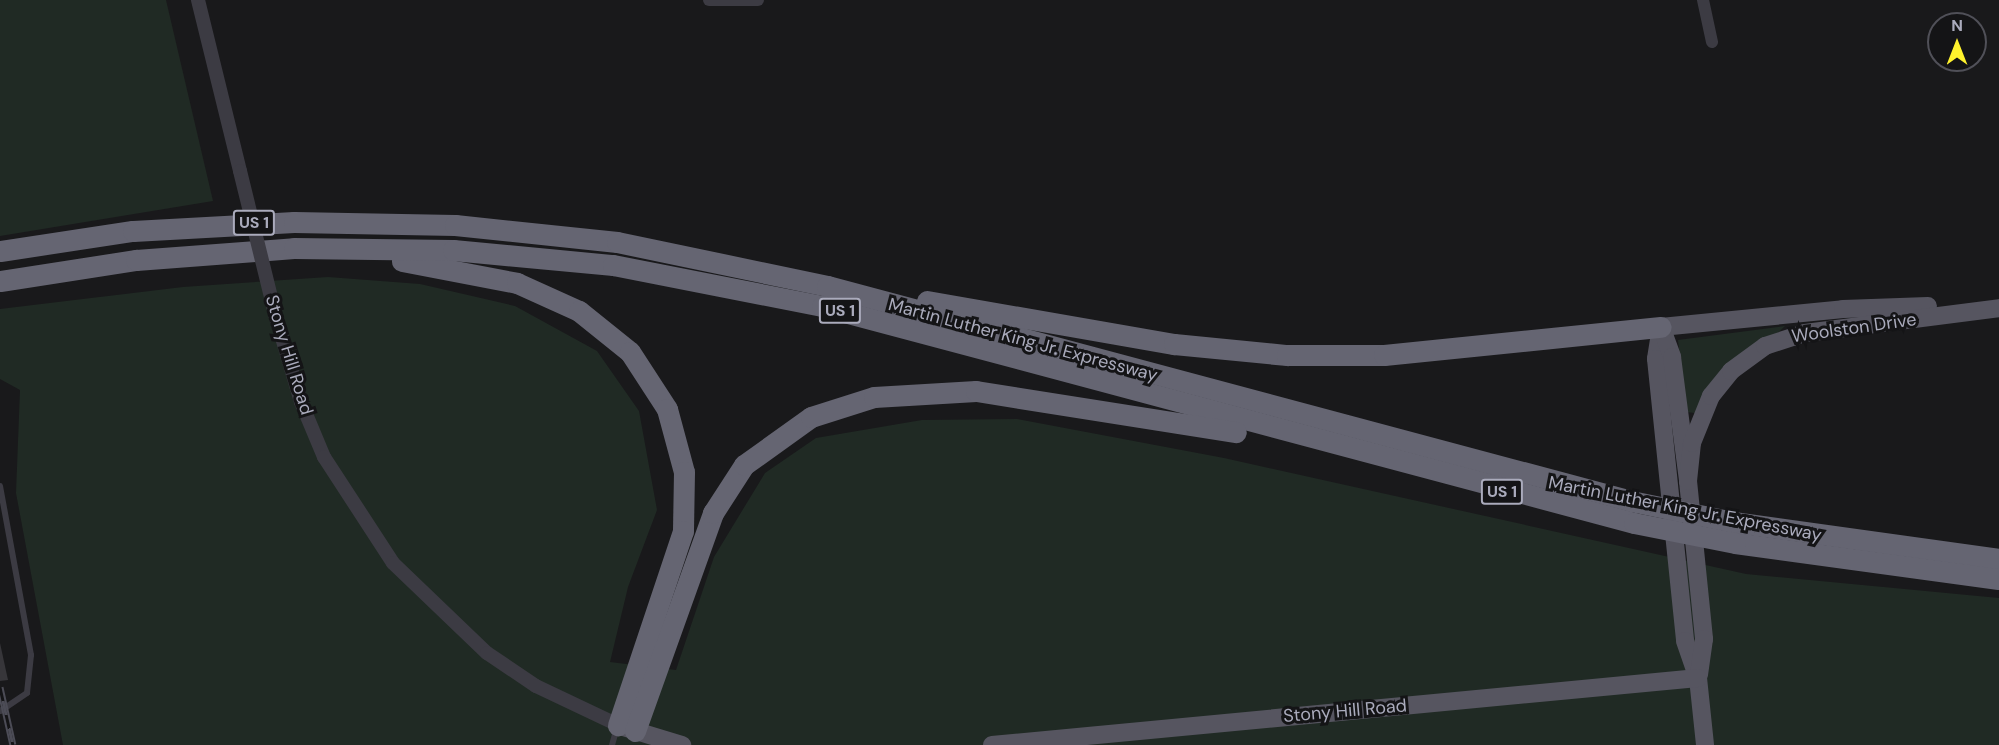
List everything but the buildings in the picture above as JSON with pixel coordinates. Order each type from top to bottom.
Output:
[{"type":"highway","name":"Martin Luther King Jr. Expressway","points":[[0,251],[187,227],[401,223],[617,242],[775,273],[1631,501],[1733,522],[1999,559]]},
{"type":"highway","name":"Martin Luther King Jr. Expressway","points":[[0,281],[147,259],[294,248],[508,254],[718,283],[822,306],[1372,456],[1634,523],[1735,543],[1999,579]]},
{"type":"highway","points":[[294,248],[439,265],[517,283],[598,322],[644,368],[676,431],[686,509],[678,553],[625,735]]},
{"type":"highway","points":[[775,273],[1134,338],[1253,353],[1384,355],[1661,327]]},
{"type":"highway","points":[[625,735],[722,498],[759,451],[832,408],[896,394],[1002,392],[1372,456]]},
{"type":"main road","name":"Woolston Drive","points":[[1661,327],[1999,298]]},
{"type":"main road","name":"Woolston Drive","points":[[1688,481],[1692,443],[1711,396],[1731,371],[1765,346],[1805,333],[1999,308]]},
{"type":"main road","name":"Woolston Drive","points":[[1661,327],[1672,357],[1688,481],[1704,639],[1698,678]]},
{"type":"main road","name":"Woolston Drive","points":[[1661,327],[1656,359],[1685,641],[1698,678],[1706,745]]},
{"type":"main road","name":"Stony Hill Road","points":[[992,745],[1698,678]]},
{"type":"main road","name":"Stony Hill Road","points":[[625,735],[682,745]]},
{"type":"street","name":"Stony Hill Road","points":[[198,0],[275,314],[297,393],[324,458],[393,563],[438,611],[503,664],[625,735]]},
{"type":"street","points":[[709,0],[758,0]]},
{"type":"street","points":[[1703,0],[1712,42]]},
{"type":"lane","points":[[0,486],[31,655],[27,693],[0,711]]},
{"type":"shaded area","points":[[0,0],[166,0],[213,201],[0,236]]},
{"type":"shaded area","points":[[328,277],[420,284],[515,306],[597,351],[639,411],[657,510],[628,587],[610,662],[676,670],[714,557],[765,473],[816,438],[922,420],[1017,419],[1224,458],[1746,574],[1999,598],[1999,745],[63,745],[16,493],[20,390],[0,379],[0,309],[183,287]]},
{"type":"shaded area","points":[[1785,326],[1695,413],[1686,412],[1678,340]]},
{"type":"railway","points":[[0,687],[13,745]]}]
